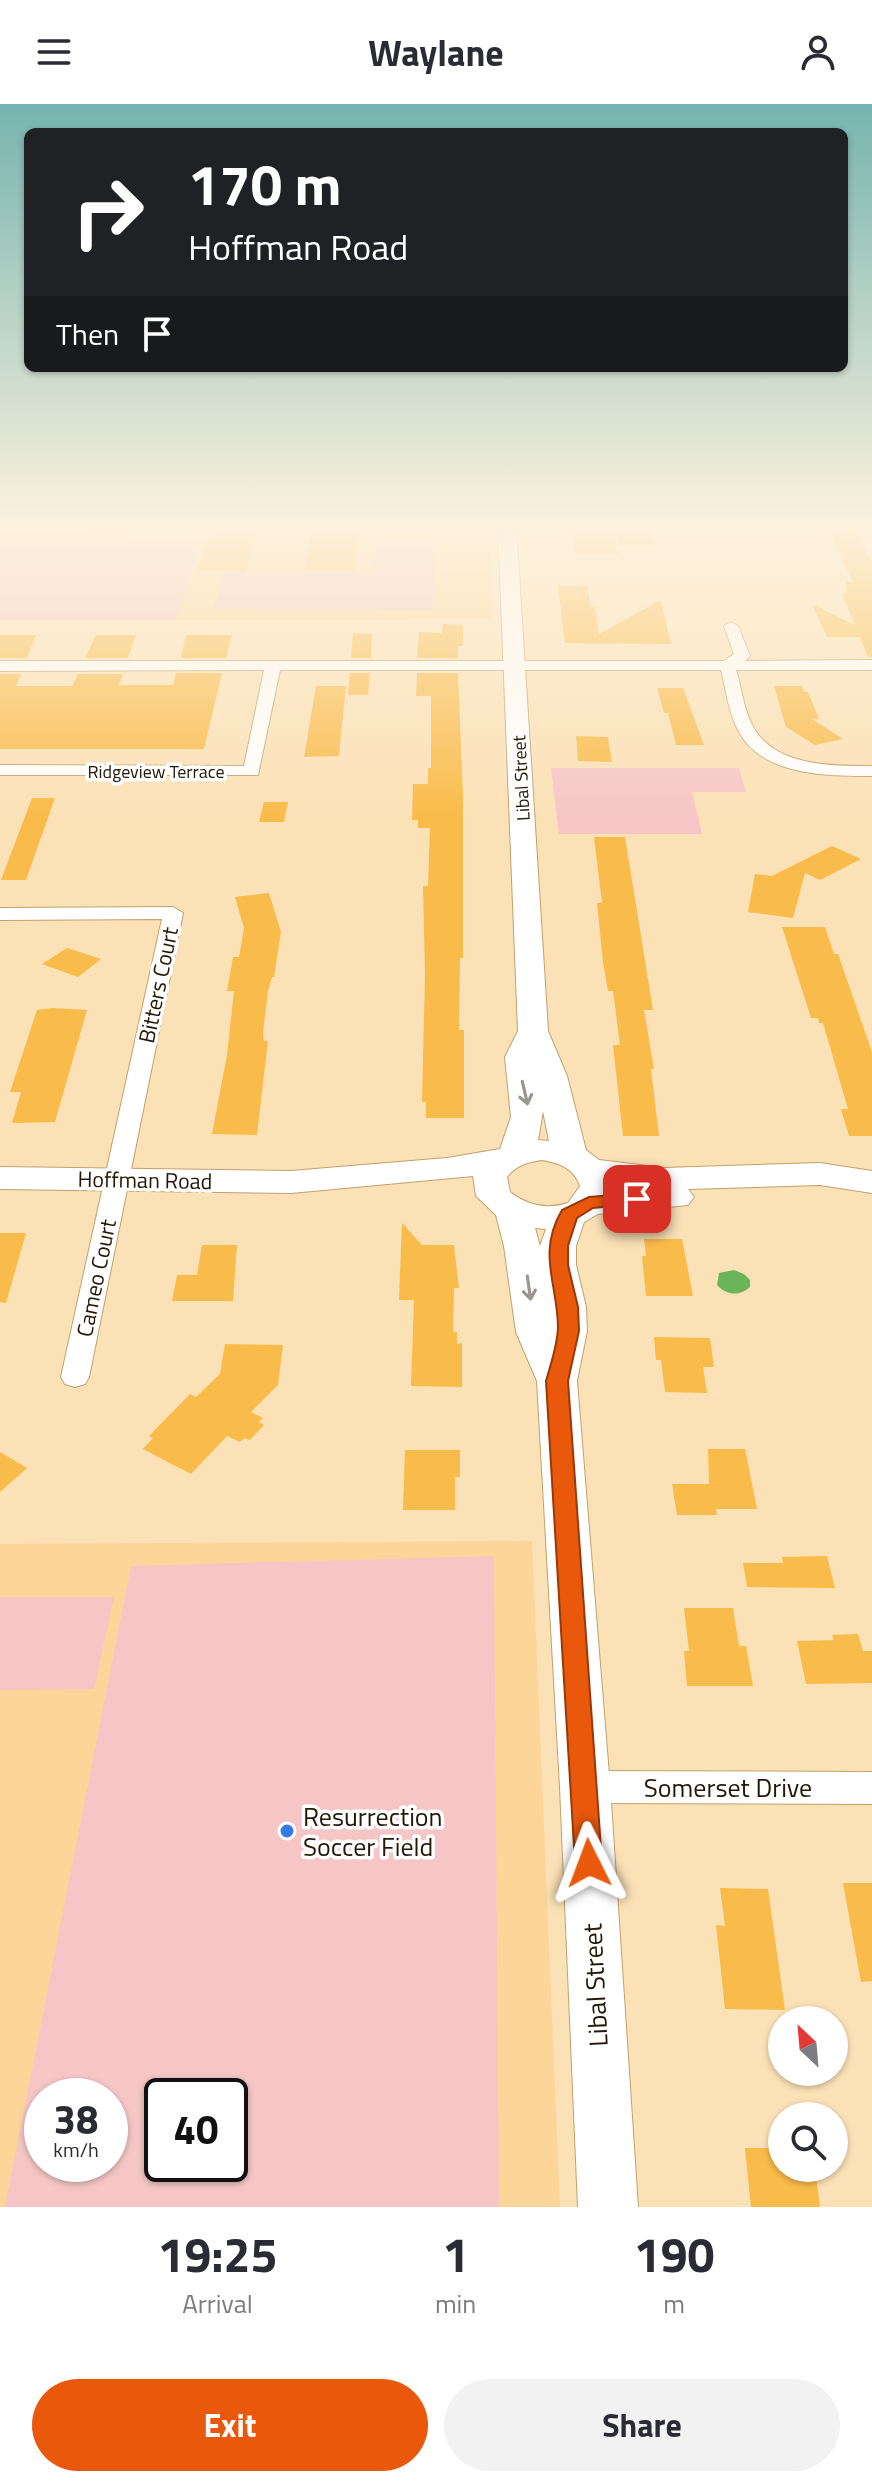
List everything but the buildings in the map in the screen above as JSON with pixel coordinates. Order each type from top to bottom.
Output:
[{"type":"street","name":"Libal Street","points":[[513,623],[533,1031],[547,1056],[552,1088],[579,1185],[558,1246],[568,1331],[557,1381],[585,1787],[608,2207]]},
{"type":"street","points":[[727,665],[742,656],[731,626]]},
{"type":"street","points":[[727,665],[748,734],[763,749],[787,760],[819,768],[872,771]]},
{"type":"street","points":[[0,666],[872,665]]},
{"type":"street","name":"Ridgeview Terrace","points":[[0,770],[252,771],[273,666]]},
{"type":"street","name":"Bitters Court","points":[[0,914],[173,913],[117,1179]]},
{"type":"street","name":"Libal Street","points":[[533,1031],[520,1058],[529,1112],[524,1138],[490,1177],[522,1246],[535,1332],[557,1381]]},
{"type":"street","name":"Hoffman Road","points":[[0,1178],[291,1182],[447,1169],[542,1150],[579,1185],[541,1218],[447,1188],[348,1192],[291,1182]]},
{"type":"street","name":"Cameo Court","points":[[75,1377],[117,1179]]},
{"type":"street","points":[[579,1185],[820,1192],[872,1184]]},
{"type":"street","name":"Somerset Drive","points":[[585,1787],[872,1788]]},
{"type":"shaded area","points":[[551,768],[739,768],[746,792],[692,792],[702,834],[559,834]]},
{"type":"shaded area","points":[[734,1270],[750,1280],[750,1287],[728,1293],[717,1285],[719,1273]]},
{"type":"shaded area","name":"Resurrection Soccer Field","points":[[532,1541],[560,2207],[0,2207],[0,1544]]},
{"type":"shaded area","name":"Resurrection Soccer Field","points":[[494,1556],[499,2207],[5,2207],[24,2110],[24,2182],[128,2182],[128,2078],[30,2078],[131,1566]]},
{"type":"shaded area","points":[[0,1597],[114,1597],[94,1689],[0,1690]]},
{"type":"place","name":"Resurrection Soccer Field","points":[[287,1831]]},
{"type":"route","points":[[589,1863],[557,1381],[568,1331],[558,1246],[569,1214],[589,1203],[637,1199]]}]
